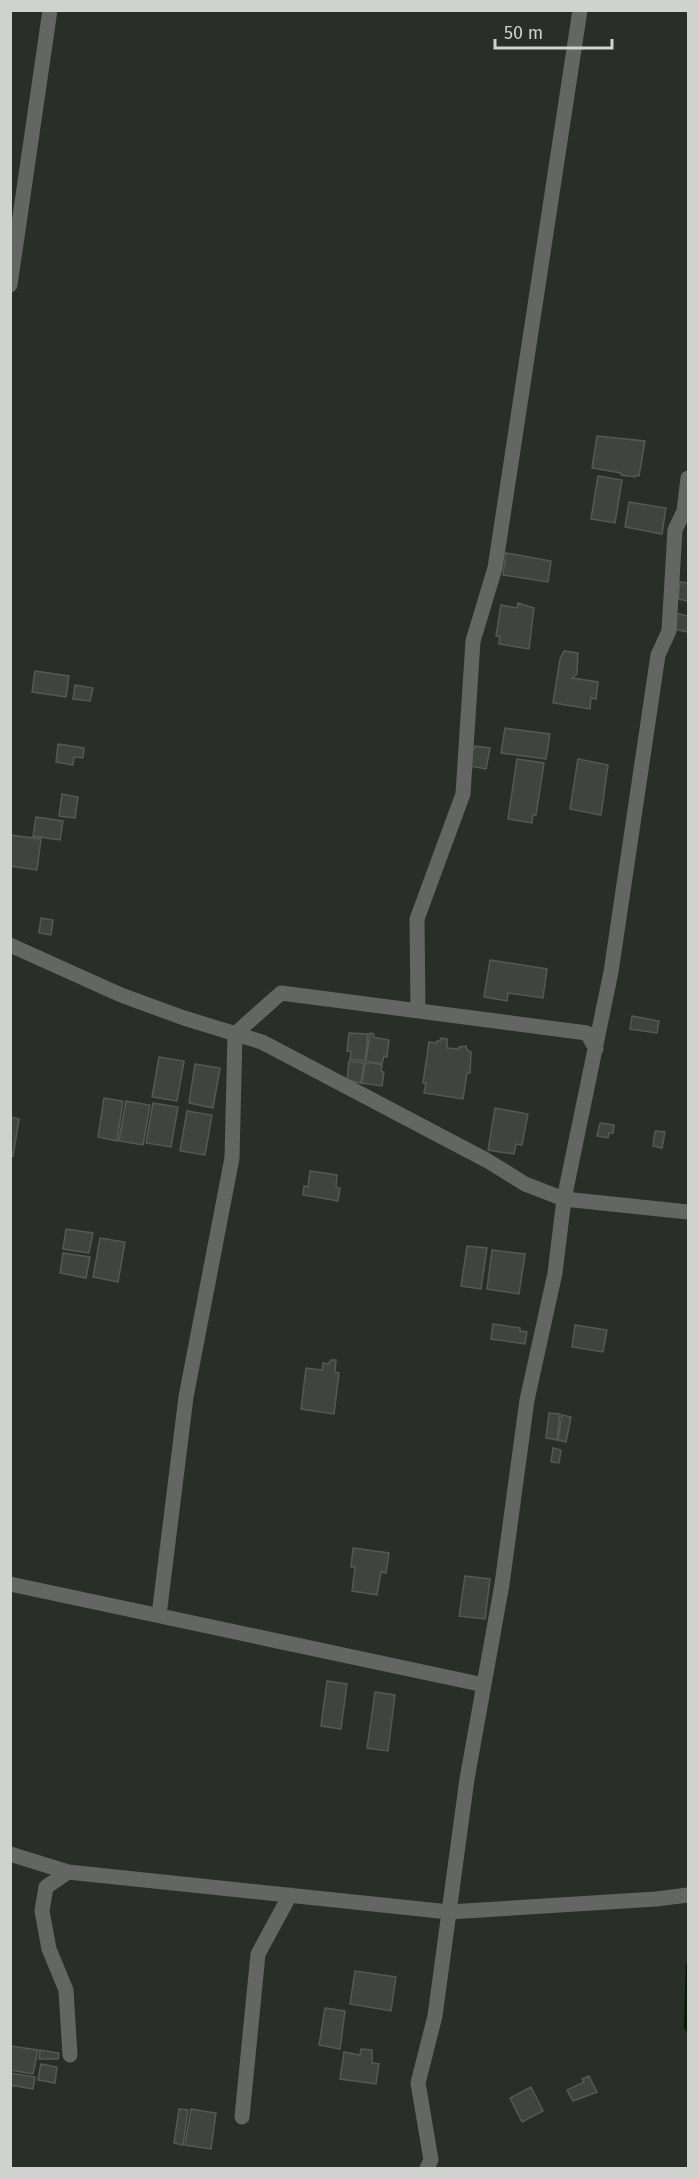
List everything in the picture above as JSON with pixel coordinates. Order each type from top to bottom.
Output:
[{"type":"street","points":[[10,285],[50,10]]},
{"type":"street","points":[[418,1011],[417,919],[463,795],[473,641],[495,568],[580,10]]},
{"type":"street","points":[[431,2166],[418,2083],[435,2016],[467,1779],[502,1584],[527,1400],[555,1273],[564,1199],[611,972],[658,655],[669,632],[675,530],[684,511],[688,478]]},
{"type":"street","points":[[10,945],[121,995],[262,1042],[488,1161],[525,1184],[564,1199],[688,1212]]},
{"type":"street","points":[[159,1616],[186,1397],[232,1158],[235,1034],[281,993],[587,1033],[596,1049]]},
{"type":"street","points":[[10,1584],[484,1684]]},
{"type":"street","points":[[10,1854],[68,1872],[449,1912],[645,1900],[688,1894]]},
{"type":"street","points":[[68,1872],[46,1887],[42,1911],[49,1949],[66,1990],[70,2055]]},
{"type":"street","points":[[242,2117],[258,1954],[290,1895]]},
{"type":"building","points":[[597,436],[645,441],[639,476],[621,475],[621,473],[592,468]]},
{"type":"building","points":[[598,476],[622,480],[615,523],[591,519]]},
{"type":"building","points":[[629,502],[666,508],[662,534],[625,527]]},
{"type":"building","points":[[506,553],[551,561],[548,582],[503,575]]},
{"type":"building","points":[[680,582],[688,583],[688,601],[678,599]]},
{"type":"building","points":[[518,603],[534,608],[529,649],[499,644],[500,637],[496,636],[501,605],[517,608]]},
{"type":"building","points":[[675,613],[688,616],[688,632],[673,629]]},
{"type":"building","points":[[564,651],[578,653],[577,674],[572,678],[598,682],[596,699],[591,698],[590,709],[553,703],[560,659]]},
{"type":"building","points":[[35,671],[69,676],[66,697],[32,692]]},
{"type":"building","points":[[75,685],[93,688],[90,701],[73,699]]},
{"type":"building","points":[[505,728],[550,734],[546,759],[501,753]]},
{"type":"building","points":[[58,744],[84,748],[83,758],[74,757],[73,765],[56,762]]},
{"type":"building","points":[[475,746],[490,748],[486,769],[469,766],[472,749]]},
{"type":"building","points":[[517,759],[544,763],[536,815],[533,815],[532,823],[508,819]]},
{"type":"building","points":[[578,759],[608,765],[601,815],[570,809]]},
{"type":"building","points":[[62,794],[78,797],[75,818],[59,816]]},
{"type":"building","points":[[36,817],[63,821],[60,840],[33,836]]},
{"type":"building","points":[[10,835],[41,839],[37,870],[10,866]]},
{"type":"building","points":[[41,918],[53,920],[51,935],[39,933]]},
{"type":"building","points":[[490,960],[547,969],[543,998],[508,993],[507,1001],[484,997]]},
{"type":"building","points":[[632,1016],[659,1021],[657,1033],[630,1029]]},
{"type":"building","points":[[349,1033],[368,1034],[365,1061],[350,1059],[351,1051],[347,1051]]},
{"type":"building","points":[[370,1033],[374,1034],[373,1037],[389,1040],[387,1057],[384,1056],[382,1064],[366,1061]]},
{"type":"building","points":[[441,1038],[447,1039],[447,1048],[458,1049],[466,1046],[471,1052],[470,1073],[467,1073],[463,1099],[424,1093],[426,1083],[423,1083],[429,1042],[437,1043]]},
{"type":"building","points":[[159,1057],[184,1061],[177,1101],[152,1097]]},
{"type":"building","points":[[349,1061],[364,1063],[361,1083],[347,1080]]},
{"type":"building","points":[[369,1062],[382,1065],[381,1071],[384,1072],[382,1086],[362,1083],[365,1063],[369,1064]]},
{"type":"building","points":[[195,1064],[220,1068],[213,1108],[189,1103]]},
{"type":"building","points":[[104,1098],[123,1101],[117,1141],[98,1137]]},
{"type":"building","points":[[126,1101],[150,1105],[143,1145],[119,1141]]},
{"type":"building","points":[[153,1103],[178,1107],[171,1147],[146,1143]]},
{"type":"building","points":[[495,1108],[528,1114],[522,1145],[516,1144],[514,1154],[488,1150]]},
{"type":"building","points":[[187,1111],[212,1115],[205,1155],[180,1151]]},
{"type":"building","points":[[10,1117],[19,1119],[13,1156],[10,1156]]},
{"type":"building","points":[[600,1123],[614,1125],[613,1133],[609,1133],[608,1138],[597,1136]]},
{"type":"building","points":[[655,1131],[665,1132],[662,1148],[653,1146]]},
{"type":"building","points":[[310,1171],[337,1175],[336,1187],[340,1188],[338,1201],[303,1195],[304,1186],[308,1187]]},
{"type":"building","points":[[66,1229],[93,1233],[89,1253],[63,1249]]},
{"type":"building","points":[[100,1238],[125,1242],[118,1282],[93,1277]]},
{"type":"building","points":[[467,1246],[487,1248],[481,1289],[461,1286]]},
{"type":"building","points":[[492,1250],[525,1254],[519,1294],[487,1289]]},
{"type":"building","points":[[63,1253],[90,1257],[86,1278],[60,1273]]},
{"type":"building","points":[[493,1324],[520,1328],[520,1331],[527,1332],[525,1344],[491,1339]]},
{"type":"building","points":[[575,1325],[607,1330],[603,1352],[572,1347]]},
{"type":"building","points":[[331,1360],[336,1360],[335,1372],[339,1373],[334,1414],[301,1409],[306,1368],[322,1370],[323,1363],[328,1364]]},
{"type":"building","points":[[549,1413],[560,1414],[557,1440],[546,1438]]},
{"type":"building","points":[[562,1415],[571,1417],[566,1442],[558,1440]]},
{"type":"building","points":[[553,1448],[561,1450],[559,1463],[551,1462]]},
{"type":"building","points":[[353,1548],[389,1553],[386,1573],[381,1572],[377,1595],[352,1591],[355,1567],[351,1567]]},
{"type":"building","points":[[465,1576],[490,1579],[485,1619],[459,1616]]},
{"type":"building","points":[[327,1681],[347,1684],[341,1729],[321,1726]]},
{"type":"building","points":[[375,1692],[395,1695],[388,1751],[367,1748]]},
{"type":"building","points":[[355,1971],[396,1977],[391,2011],[350,2004]]},
{"type":"building","points":[[325,2008],[345,2011],[340,2049],[319,2045]]},
{"type":"building","points":[[10,2046],[38,2050],[33,2074],[10,2070]]},
{"type":"building","points":[[361,2049],[372,2050],[372,2063],[379,2064],[376,2084],[340,2079],[344,2052],[360,2055]]},
{"type":"building","points":[[40,2050],[59,2053],[58,2059],[39,2059]]},
{"type":"building","points":[[41,2064],[57,2067],[55,2083],[38,2080]]},
{"type":"building","points":[[10,2073],[35,2077],[33,2089],[10,2085]]},
{"type":"building","points":[[589,2076],[597,2092],[573,2101],[567,2090],[584,2082],[582,2079]]},
{"type":"building","points":[[531,2087],[543,2111],[522,2122],[510,2098]]},
{"type":"building","points":[[179,2109],[188,2110],[183,2145],[174,2143]]},
{"type":"building","points":[[191,2109],[216,2113],[211,2149],[185,2145]]},
{"type":"waterway","points":[[688,1965],[686,2027],[688,2030]]}]
